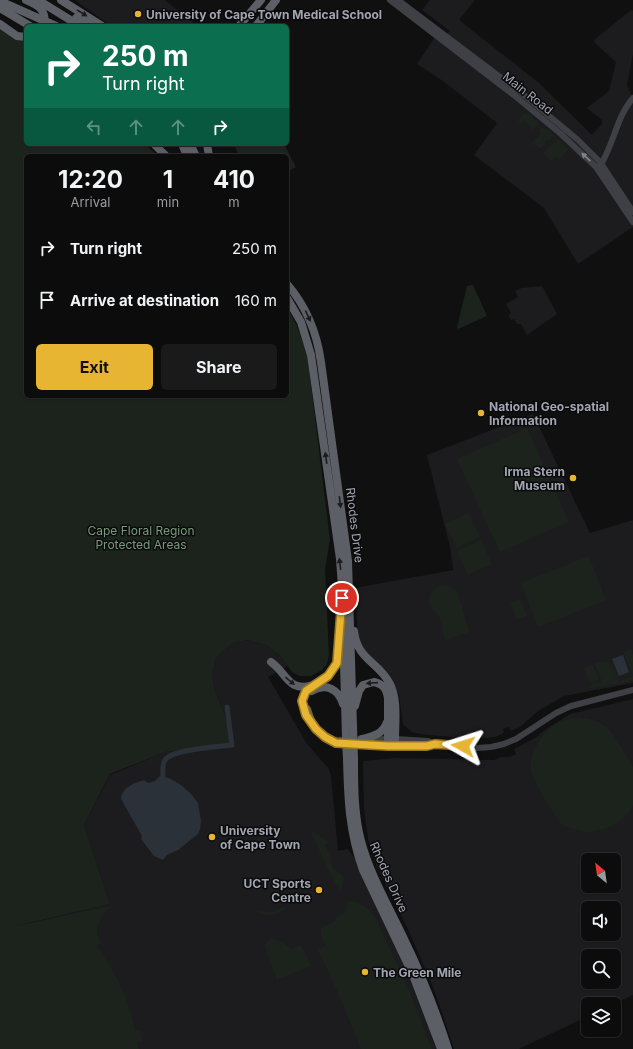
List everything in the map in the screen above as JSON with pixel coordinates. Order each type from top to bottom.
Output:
[{"type":"highway","points":[[0,0],[53,24]]},
{"type":"highway","points":[[11,0],[53,24]]},
{"type":"highway","points":[[26,0],[37,6],[43,12],[45,19],[44,24]]},
{"type":"highway","points":[[38,0],[77,24]]},
{"type":"highway","points":[[48,0],[86,24]]},
{"type":"highway","points":[[61,0],[99,24]]},
{"type":"highway","points":[[241,24],[261,0]]},
{"type":"highway","points":[[248,24],[266,0]]},
{"type":"highway","points":[[258,24],[276,0]]},
{"type":"highway","points":[[0,8],[27,24]]},
{"type":"highway","points":[[0,24],[17,36],[24,37]]},
{"type":"highway","points":[[156,146],[164,154]]},
{"type":"highway","name":"Rhodes Drive","points":[[289,286],[306,311],[319,349],[347,554],[346,600],[350,759],[349,817],[357,852],[367,878],[413,975],[441,1049]]},
{"type":"highway","name":"Rhodes Drive","points":[[289,301],[301,322],[312,355],[340,566],[346,600]]},
{"type":"highway","points":[[306,715],[302,704],[306,691],[328,676],[337,663],[346,600]]},
{"type":"highway","points":[[346,600],[354,618],[355,638],[359,650],[385,675],[393,691],[395,700],[391,739]]},
{"type":"highway","points":[[271,662],[278,666],[287,681],[294,686],[305,687],[315,684]]},
{"type":"highway","points":[[349,715],[361,687],[366,683],[374,682],[382,685],[386,690],[388,699],[388,716],[391,739]]},
{"type":"highway","points":[[312,724],[307,710],[307,700],[312,692],[322,687],[329,687],[337,693],[349,715]]},
{"type":"highway","points":[[362,739],[373,737],[382,732],[386,726],[388,716]]},
{"type":"highway","name":"Rhodes Drive","points":[[350,759],[356,815],[363,850],[373,875],[424,983],[448,1049]]},
{"type":"main road","name":"Main Road","points":[[390,0],[426,25],[578,140],[600,167],[627,207],[633,222]]},
{"type":"main road","name":"Main Road","points":[[398,0],[426,25]]},
{"type":"main road","points":[[600,167],[624,111],[633,98]]},
{"type":"main road","name":"Main Road","points":[[627,207],[633,212]]},
{"type":"main road","points":[[330,740],[391,739],[428,741],[435,744],[477,748],[504,744],[522,736],[556,713],[571,706],[633,690]]},
{"type":"main road","points":[[306,715],[320,733],[336,743],[388,746],[427,746],[435,744]]},
{"type":"shaded area","name":"University of Cape Town Medical School","points":[[75,0],[165,0],[195,24],[108,24]]},
{"type":"shaded area","points":[[430,0],[475,0],[459,20],[539,83],[592,135],[602,124],[602,120],[587,108],[609,91],[616,62],[596,44],[594,40],[631,10],[633,11],[633,54],[627,85],[633,98],[633,227],[578,264],[544,208],[474,155],[497,123],[443,81],[417,64],[439,31],[445,36],[450,31],[422,10]]},
{"type":"shaded area","points":[[542,286],[557,314],[527,335],[521,324],[517,324],[514,319],[511,320],[508,315],[511,313],[506,304],[518,297],[515,291],[522,288]]},
{"type":"shaded area","points":[[533,414],[590,533],[633,520],[633,683],[564,696],[538,711],[520,727],[511,731],[509,727],[503,729],[504,733],[495,737],[472,739],[412,732],[403,724],[399,695],[391,677],[364,650],[358,635],[355,588],[453,570],[450,547],[427,455]]},
{"type":"shaded area","name":"University of Cape Town","points":[[248,640],[266,645],[280,655],[288,666],[268,677],[307,744],[329,769],[331,776],[338,851],[348,849],[357,862],[415,988],[436,1049],[26,1049],[8,928],[110,904],[84,825],[110,775],[165,752],[231,743],[226,718],[215,691],[212,674],[216,658],[233,643]]},
{"type":"shaded area","points":[[623,655],[629,672],[619,676],[612,659]]},
{"type":"shaded area","points":[[633,699],[633,995],[621,1000],[621,997],[581,997],[581,1019],[519,1049],[454,1049],[431,982],[406,925],[377,867],[371,851],[364,809],[363,761],[395,758],[494,760],[501,757],[510,757],[516,754],[514,749],[535,738],[570,714]]},
{"type":"shaded area","points":[[160,776],[169,778],[181,785],[191,794],[198,803],[201,821],[198,834],[178,850],[167,855],[163,860],[154,856],[141,839],[142,836],[121,799],[124,791],[129,786],[144,780],[148,783],[155,781]]},
{"type":"green space","name":"Cape Floral Region Protected Areas","points":[[0,28],[24,41],[24,146],[147,146],[156,154],[24,154],[24,398],[289,398],[289,312],[296,324],[307,353],[330,540],[325,569],[329,655],[327,664],[322,670],[311,676],[300,676],[292,672],[280,655],[266,645],[248,640],[233,643],[216,658],[212,674],[215,691],[226,718],[231,743],[165,752],[110,774],[84,825],[110,904],[11,927],[111,906],[98,923],[97,933],[101,943],[97,946],[121,986],[129,1007],[135,1031],[140,1031],[142,1041],[137,1042],[139,1049],[0,1049]]},
{"type":"green space","points":[[524,113],[527,113],[539,123],[532,131],[532,128],[524,120],[521,123],[518,121]]},
{"type":"green space","points":[[543,127],[554,135],[550,140],[545,141],[545,144],[541,148],[534,143],[530,146],[529,145],[541,134],[539,131]]},
{"type":"green space","points":[[558,139],[569,149],[559,159],[556,156],[551,161],[544,154],[544,152]]},
{"type":"green space","points":[[234,146],[285,146],[296,167],[289,171],[289,154],[239,154]]},
{"type":"green space","points":[[473,285],[487,316],[458,329],[457,327],[467,286]]},
{"type":"green space","points":[[527,428],[569,522],[500,552],[457,459]]},
{"type":"green space","points":[[468,513],[480,537],[457,548],[445,524]]},
{"type":"green space","points":[[481,540],[492,564],[468,575],[457,551]]},
{"type":"green space","points":[[589,556],[606,600],[538,627],[521,583]]},
{"type":"green space","points":[[446,585],[455,589],[458,593],[469,632],[445,640],[439,616],[431,608],[429,599],[434,590],[438,587]]},
{"type":"green space","points":[[520,599],[527,616],[517,620],[510,603]]},
{"type":"green space","points":[[631,649],[633,656],[633,676],[624,654],[626,651]]},
{"type":"green space","points":[[603,661],[609,661],[617,681],[612,663],[619,680],[618,682],[633,676],[633,681],[591,688],[590,685],[602,682],[595,664]]},
{"type":"green space","points":[[593,665],[599,680],[590,683],[584,668]]},
{"type":"green space","points":[[574,718],[597,721],[608,729],[631,762],[633,768],[633,804],[630,810],[626,816],[614,825],[592,832],[580,831],[563,825],[560,822],[544,799],[531,770],[533,752],[544,734],[560,722]]},
{"type":"green space","points":[[314,832],[327,841],[328,843],[325,845],[330,856],[333,870],[337,871],[344,877],[341,892],[338,884],[336,885],[311,833]]},
{"type":"green space","name":"The Green Mile","points":[[348,901],[370,910],[375,917],[407,985],[432,1049],[361,1049],[338,993],[318,950],[326,946],[321,935],[321,928],[334,922],[337,917],[345,913]]},
{"type":"green space","points":[[283,907],[286,908],[283,911],[272,915],[264,915],[257,911],[273,912]]},
{"type":"green space","points":[[272,938],[282,942],[291,949],[301,945],[311,966],[277,980],[264,945]]},
{"type":"waterway","points":[[163,776],[163,763],[169,756],[186,751],[232,745],[227,707]]},
{"type":"place","name":"University of Cape Town Medical School","points":[[138,14]]},
{"type":"place","name":"National Geo-spatial Information","points":[[481,413]]},
{"type":"place","name":"Irma Stern Museum","points":[[573,478]]},
{"type":"place","name":"University of Cape Town","points":[[212,837]]},
{"type":"place","name":"UCT Sports Centre","points":[[319,890]]},
{"type":"place","name":"The Green Mile","points":[[365,972]]},
{"type":"route","points":[[342,598],[337,663],[335,668],[328,676],[311,686],[306,691],[302,701],[306,715],[316,729],[325,737],[336,743],[388,746],[427,746],[435,744],[463,746]]}]
